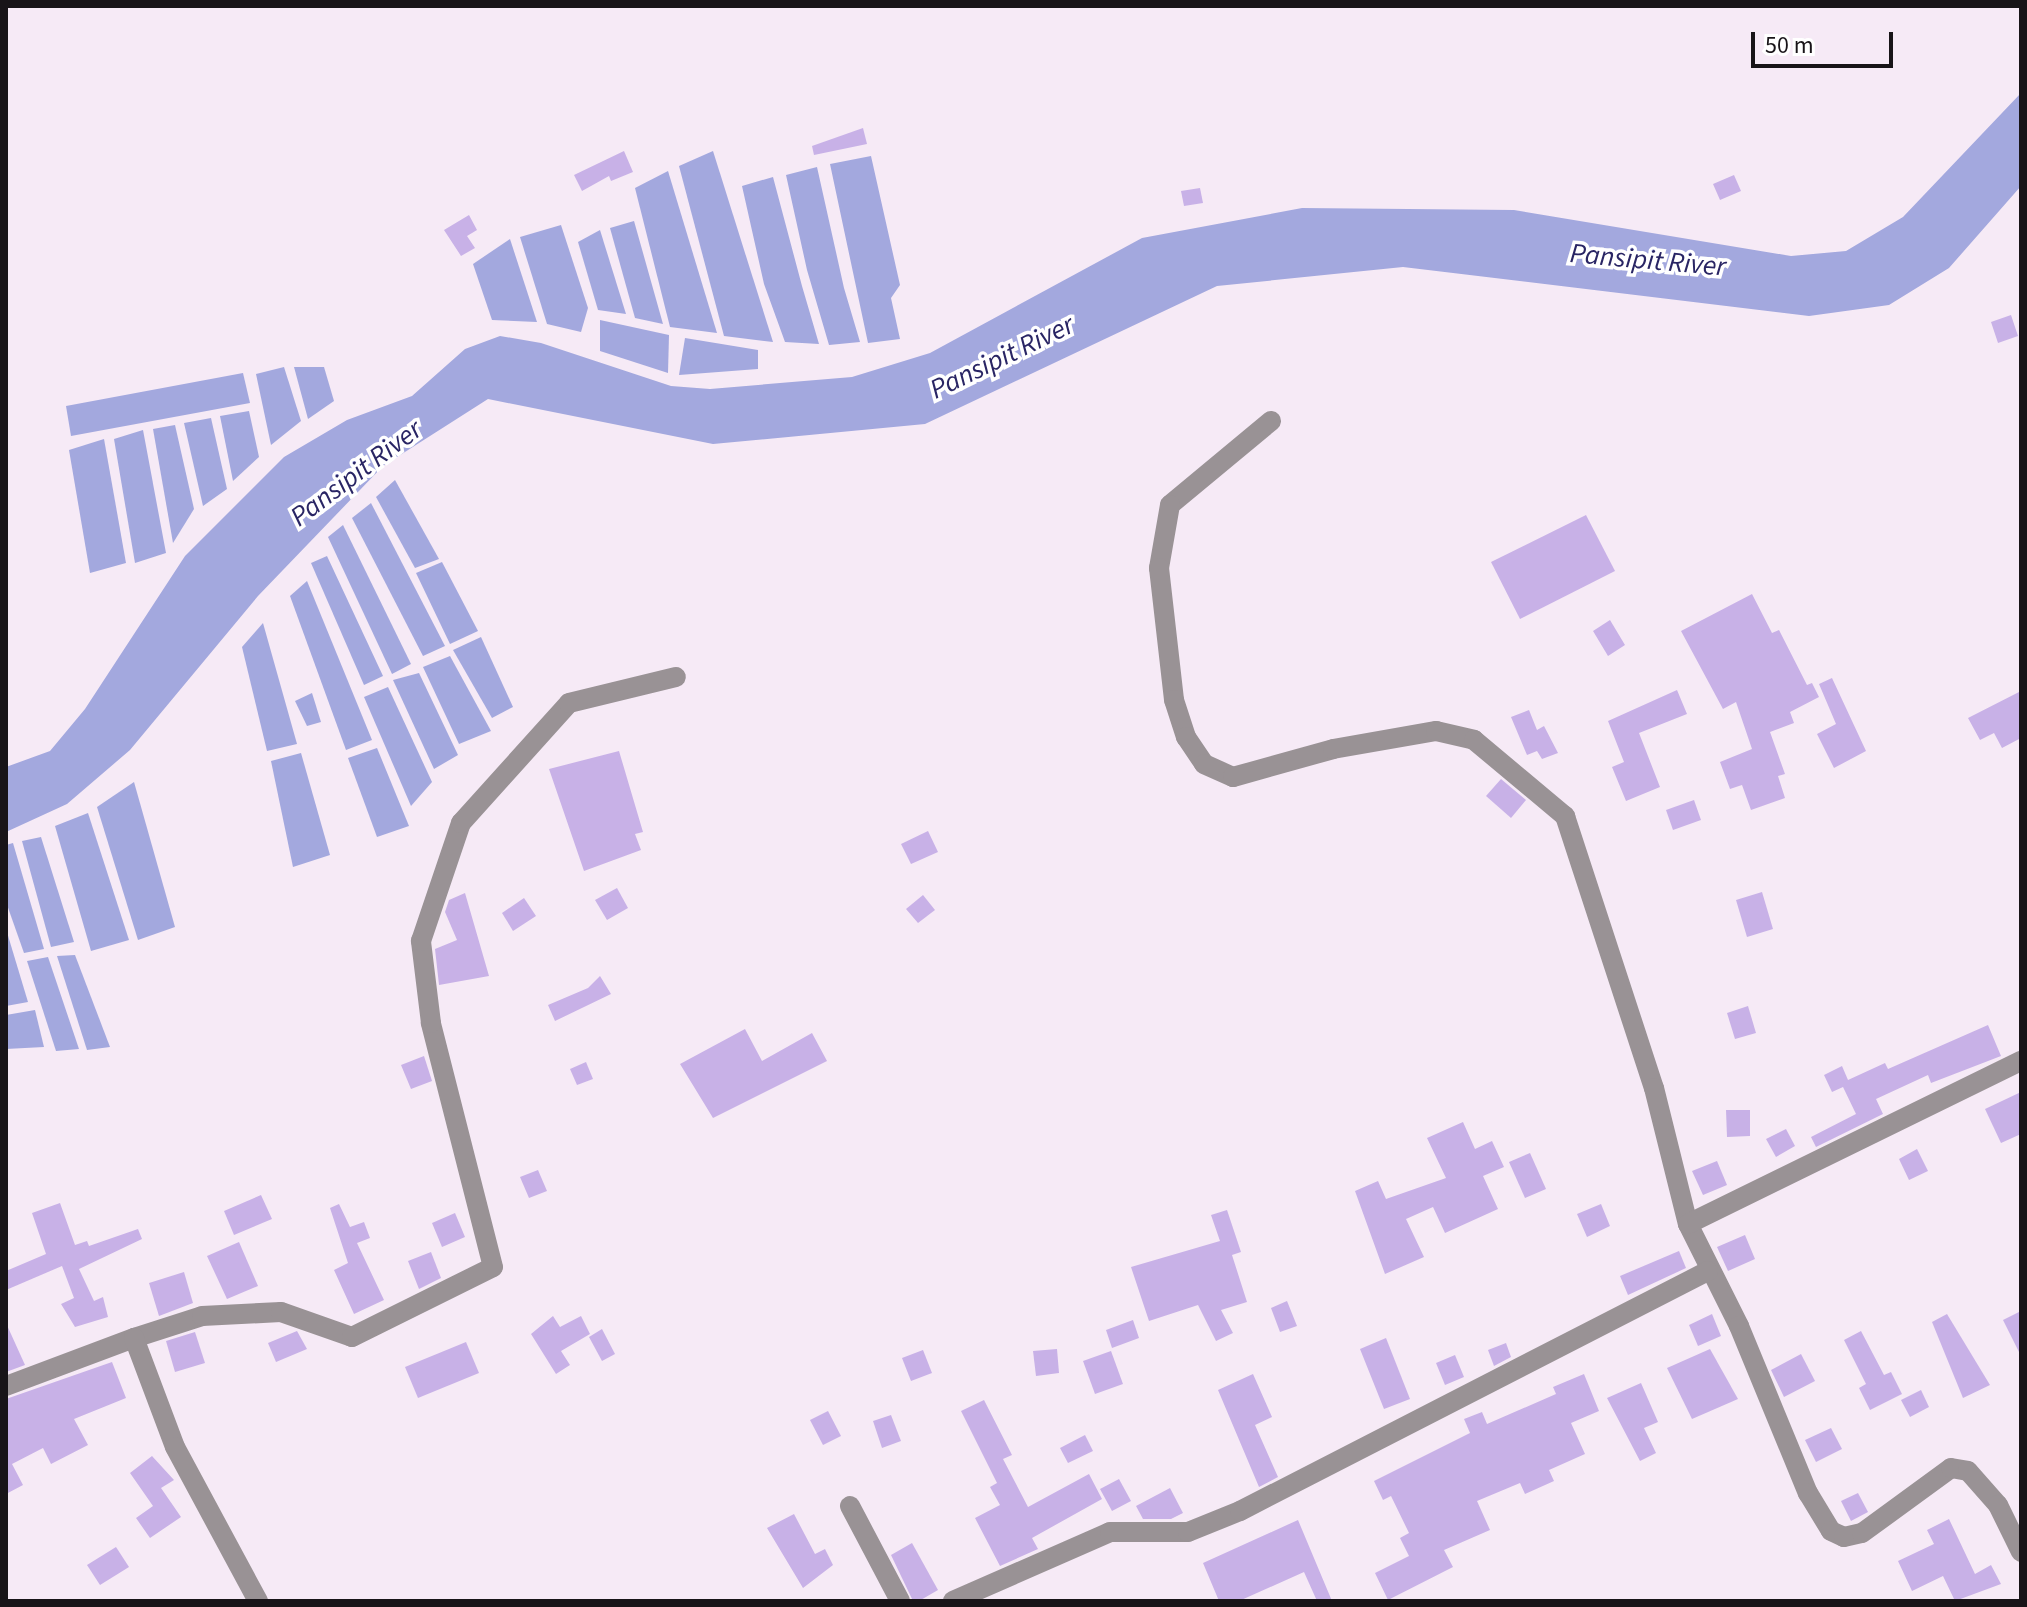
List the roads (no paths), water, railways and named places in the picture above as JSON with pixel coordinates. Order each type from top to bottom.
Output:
[{"type":"street","points":[[1271,421],[1170,505],[1159,568],[1174,700],[1186,737],[1204,764],[1233,777],[1346,746],[1436,731],[1474,740],[1565,816],[1654,1088],[1688,1224],[1708,1271],[1739,1326],[1808,1493],[1831,1531],[1844,1537],[1862,1533],[1951,1468],[1968,1471],[1984,1486],[2021,1552]]},
{"type":"street","points":[[6,1386],[202,1316],[281,1312],[352,1337],[493,1267],[431,1023],[421,941],[461,823],[569,703],[676,677]]},
{"type":"street","points":[[1688,1224],[2021,1061]]},
{"type":"street","points":[[953,1601],[1110,1532],[1188,1532],[1240,1511],[1708,1271]]},
{"type":"street","points":[[134,1338],[175,1447],[258,1601]]},
{"type":"street","points":[[850,1506],[900,1601]]},
{"type":"water","name":"Pansipit River","points":[[2021,93],[2021,186],[1949,268],[1889,305],[1809,316],[1403,267],[1217,286],[925,424],[713,444],[488,399],[383,466],[258,596],[130,750],[67,804],[6,832],[6,767],[50,751],[85,709],[185,556],[284,457],[347,420],[412,396],[465,349],[500,336],[541,343],[671,386],[710,389],[852,377],[930,353],[1142,238],[1302,208],[1514,210],[1791,256],[1846,251],[1903,217]]},
{"type":"water","points":[[713,151],[773,342],[724,336],[679,166]]},
{"type":"water","points":[[871,156],[900,285],[891,298],[900,339],[868,343],[830,164]]},
{"type":"water","points":[[817,167],[844,288],[860,342],[829,345],[807,270],[786,175]]},
{"type":"water","points":[[668,171],[717,333],[670,327],[635,188]]},
{"type":"water","points":[[773,177],[819,344],[785,342],[764,284],[742,186]]},
{"type":"water","points":[[634,221],[663,324],[635,318],[610,228]]},
{"type":"water","points":[[561,225],[588,308],[581,332],[547,324],[520,237]]},
{"type":"water","points":[[600,230],[626,314],[598,310],[578,242]]},
{"type":"water","points":[[510,239],[537,322],[492,320],[473,264]]},
{"type":"water","points":[[600,320],[669,335],[668,373],[600,351]]},
{"type":"water","points":[[685,338],[758,350],[758,369],[679,375]]},
{"type":"water","points":[[284,367],[301,421],[271,445],[256,374]]},
{"type":"water","points":[[294,367],[324,367],[334,401],[308,419]]},
{"type":"water","points":[[243,373],[250,403],[71,436],[66,406]]},
{"type":"water","points":[[249,411],[259,457],[233,481],[220,416]]},
{"type":"water","points":[[211,418],[227,489],[203,506],[184,423]]},
{"type":"water","points":[[175,425],[194,509],[173,543],[153,429]]},
{"type":"water","points":[[143,430],[166,553],[135,563],[114,439]]},
{"type":"water","points":[[104,439],[126,563],[90,573],[69,450]]},
{"type":"water","points":[[395,480],[439,559],[415,568],[376,497]]},
{"type":"water","points":[[371,503],[445,646],[423,656],[352,518]]},
{"type":"water","points":[[343,525],[411,664],[392,674],[328,537]]},
{"type":"water","points":[[327,556],[383,676],[364,685],[311,563]]},
{"type":"water","points":[[442,562],[478,631],[450,644],[416,573]]},
{"type":"water","points":[[307,581],[372,740],[346,750],[290,596]]},
{"type":"water","points":[[263,623],[297,744],[267,751],[242,647]]},
{"type":"water","points":[[481,637],[513,707],[492,718],[453,650]]},
{"type":"water","points":[[450,656],[491,731],[459,744],[423,667]]},
{"type":"water","points":[[419,673],[458,755],[434,769],[393,680]]},
{"type":"water","points":[[388,687],[432,782],[411,806],[364,697]]},
{"type":"water","points":[[312,693],[321,722],[307,726],[295,701]]},
{"type":"water","points":[[377,748],[409,826],[377,837],[348,758]]},
{"type":"water","points":[[301,753],[330,855],[293,867],[271,761]]},
{"type":"water","points":[[134,782],[175,927],[138,940],[97,807]]},
{"type":"water","points":[[88,813],[129,940],[91,951],[55,826]]},
{"type":"water","points":[[41,837],[74,942],[51,947],[22,841]]},
{"type":"water","points":[[13,843],[44,949],[24,953],[6,902],[6,845]]},
{"type":"water","points":[[6,929],[28,1002],[6,1006]]},
{"type":"water","points":[[75,955],[110,1047],[87,1050],[57,956]]},
{"type":"water","points":[[48,957],[79,1049],[56,1051],[27,961]]},
{"type":"water","points":[[35,1010],[44,1047],[6,1049],[6,1015]]}]
